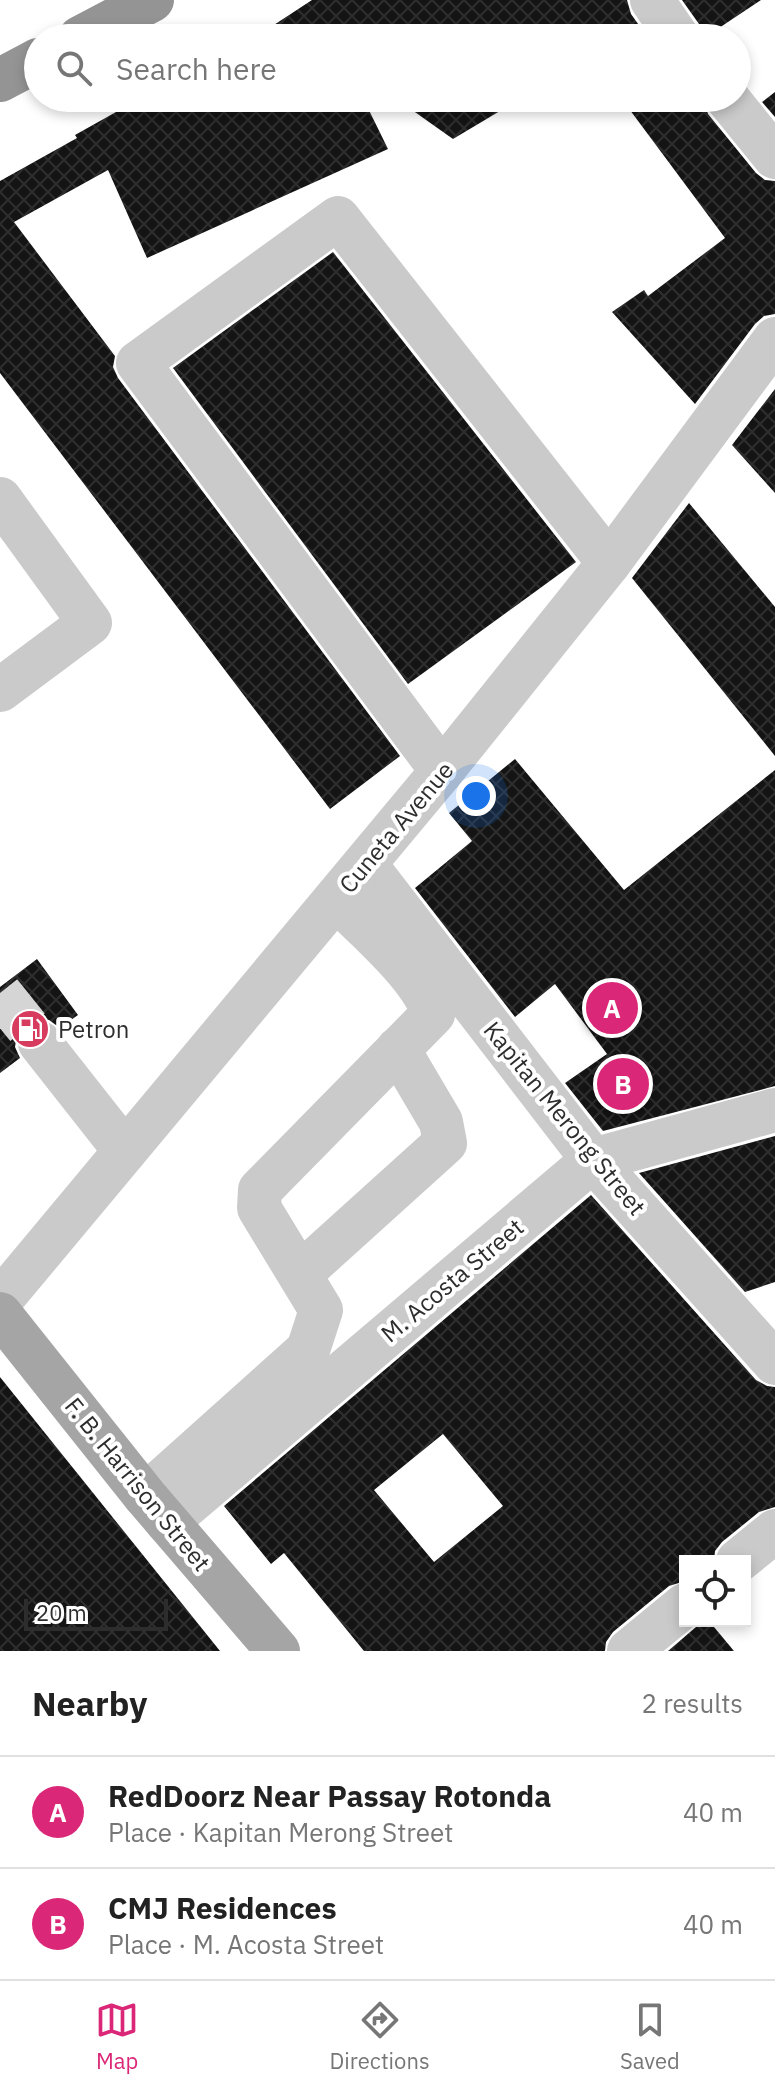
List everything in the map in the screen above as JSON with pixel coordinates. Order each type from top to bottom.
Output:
[{"type":"highway","points":[[107,24],[152,0]]},
{"type":"highway","points":[[0,80],[24,67]]},
{"type":"main road","name":"F. B. Harrison Street","points":[[0,1314],[156,1509],[278,1651]]},
{"type":"street","points":[[652,0],[668,24]]},
{"type":"street","points":[[738,112],[775,157]]},
{"type":"street","points":[[442,771],[138,363],[338,218],[609,563]]},
{"type":"street","name":"Cuneta Avenue","points":[[0,1301],[442,771],[609,563],[775,339]]},
{"type":"street","points":[[0,499],[90,623],[0,690]]},
{"type":"street","name":"Kapitan Merong Street","points":[[365,864],[593,1160],[775,1363]]},
{"type":"street","points":[[156,1509],[308,1350],[321,1310],[259,1208],[260,1190],[433,1014],[429,999],[382,944],[336,899]]},
{"type":"street","points":[[40,1043],[125,1151]]},
{"type":"street","points":[[300,1274],[445,1143],[441,1122],[398,1049]]},
{"type":"street","name":"M. Acosta Street","points":[[156,1509],[593,1160],[775,1110]]},
{"type":"street","points":[[745,1555],[775,1531]]},
{"type":"street","points":[[629,1651],[679,1610]]},
{"type":"building","points":[[312,0],[627,0],[638,24],[275,24]]},
{"type":"building","points":[[682,0],[761,0],[725,24],[699,24]]},
{"type":"building","points":[[775,92],[775,117],[762,102]]},
{"type":"building","points":[[116,112],[370,112],[388,149],[147,258],[108,170],[14,222],[115,356],[113,367],[118,378],[400,756],[330,809],[0,373],[0,181],[77,138],[75,135]]},
{"type":"building","points":[[415,112],[498,112],[453,139]]},
{"type":"building","points":[[631,112],[707,112],[756,173],[765,180],[775,181],[775,314],[764,316],[755,324],[695,404],[612,312],[644,290],[648,296],[725,238]]},
{"type":"building","points":[[333,252],[576,562],[408,684],[173,368]]},
{"type":"building","points":[[775,389],[775,493],[732,445]]},
{"type":"building","points":[[689,503],[775,607],[775,756],[632,578]]},
{"type":"building","points":[[515,759],[624,890],[775,770],[775,1086],[603,1131],[565,1083],[607,1054],[555,984],[515,1017],[415,888],[472,841],[449,813]]},
{"type":"building","name":"Petron","points":[[37,959],[78,1015],[60,1028],[49,1020],[36,1018],[25,1023],[17,1034],[15,1047],[20,1058],[0,1073],[0,987]]},
{"type":"building","points":[[775,1136],[775,1282],[745,1292],[639,1173]]},
{"type":"building","points":[[591,1195],[756,1380],[775,1387],[775,1507],[759,1512],[722,1542],[715,1555],[679,1555],[679,1583],[669,1586],[613,1632],[606,1642],[605,1651],[364,1651],[284,1553],[271,1564],[224,1506]],"holes":[[[443,1434],[503,1506],[434,1562],[374,1490]]]},
{"type":"building","points":[[0,1377],[220,1651],[0,1651]]},
{"type":"building","points":[[696,1627],[714,1627],[734,1651],[668,1651]]},
{"type":"tunnel","points":[[0,993],[40,1043]]},
{"type":"place","name":"RedDoorz Near Passay Rotonda","points":[[612,1008]]},
{"type":"place","name":"Petron","points":[[30,1029]]},
{"type":"place","name":"CMJ Residences","points":[[623,1084]]}]
